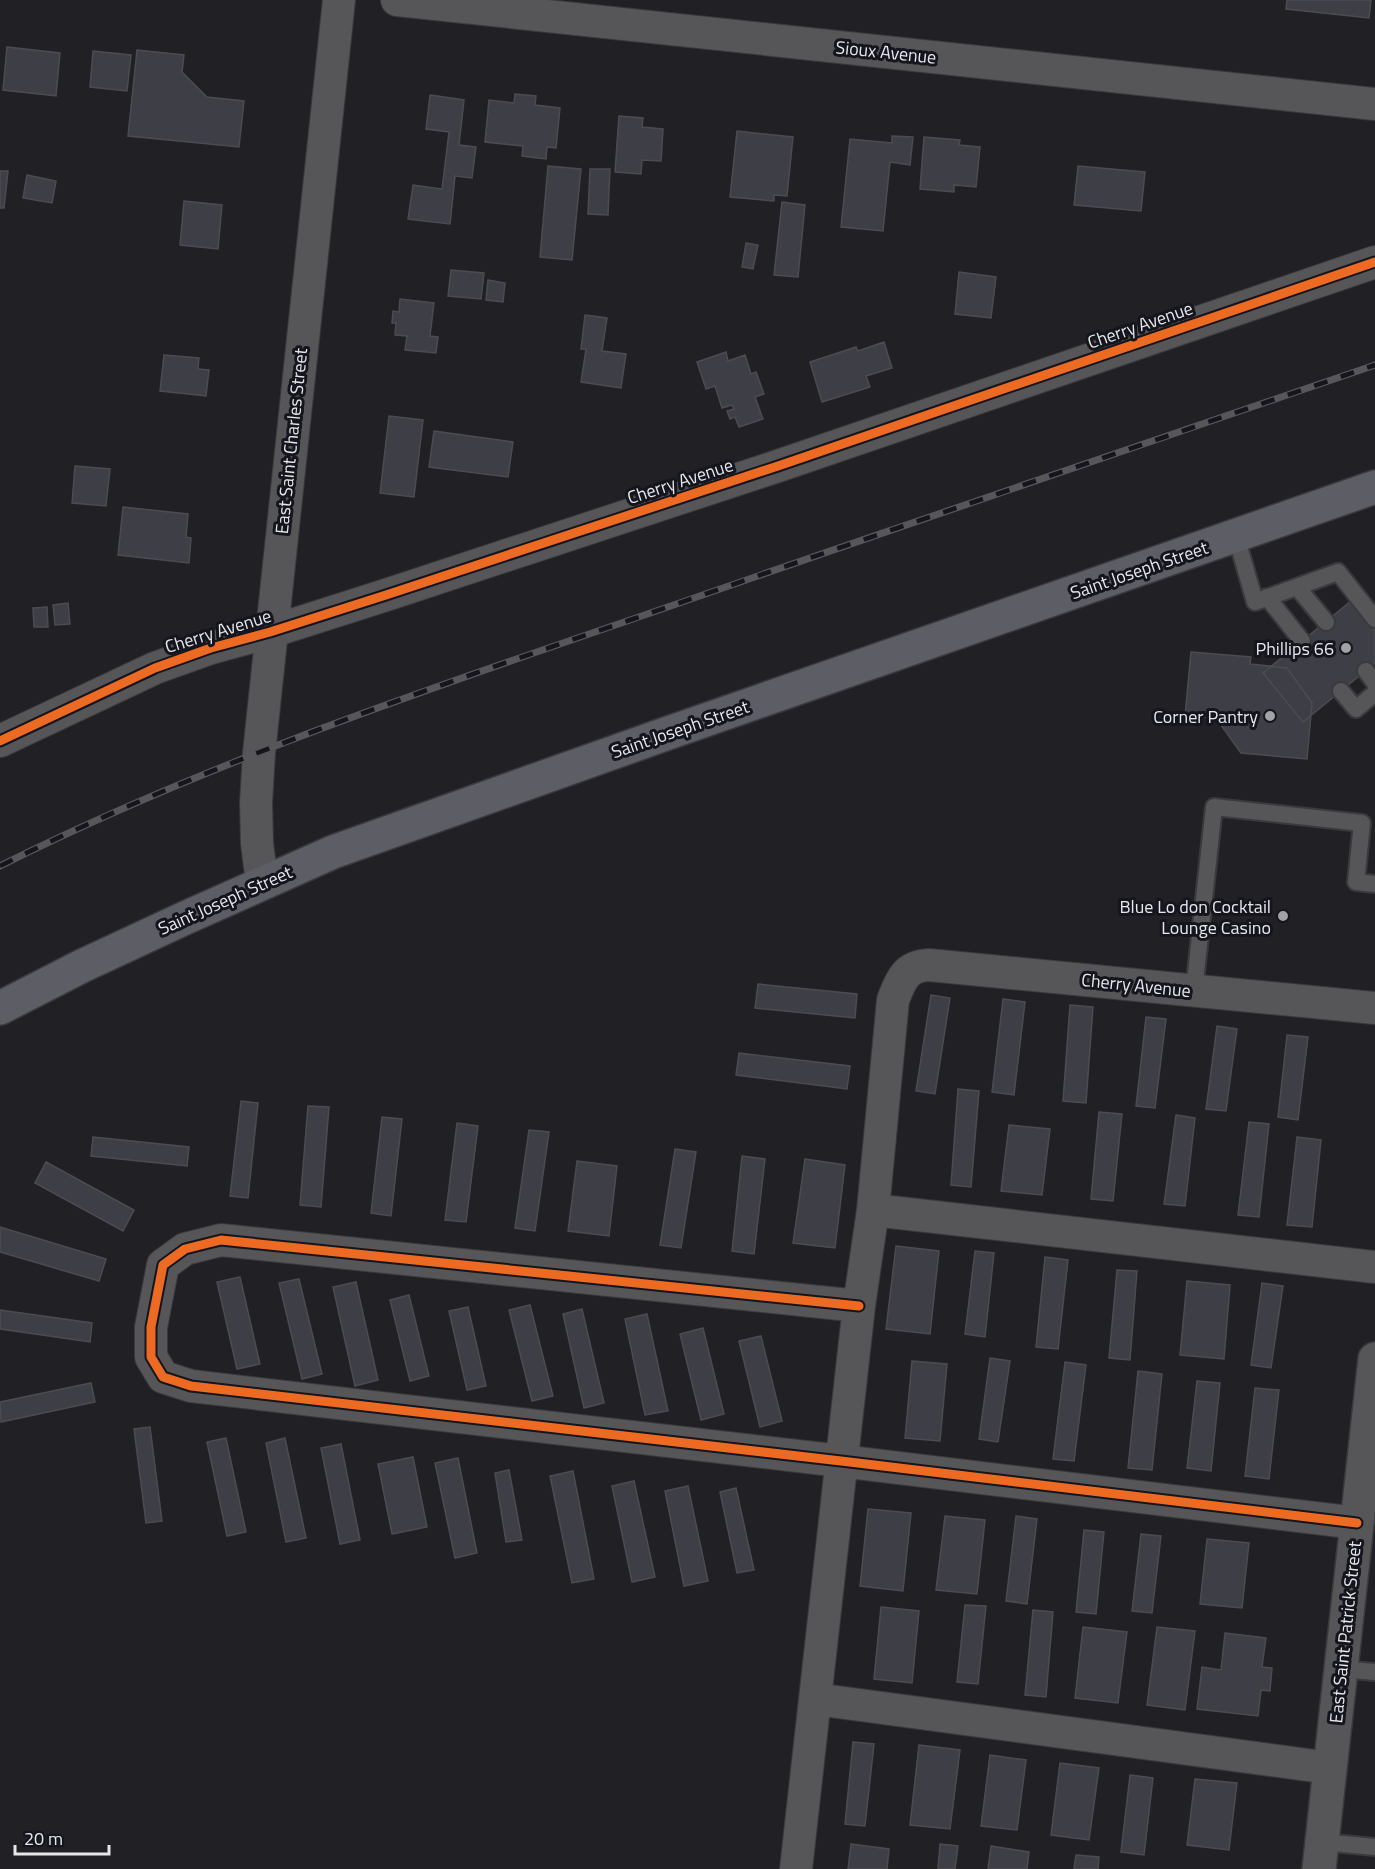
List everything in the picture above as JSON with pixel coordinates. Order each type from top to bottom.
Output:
[{"type":"main road","name":"Saint Joseph Street","points":[[0,1008],[82,966],[333,852],[1375,487]]},
{"type":"main road","name":"East Saint Patrick Street","points":[[1320,1855],[1375,1359]]},
{"type":"street","name":"East Saint Charles Street","points":[[262,883],[257,843],[256,803],[259,753],[270,632],[339,0]]},
{"type":"street","name":"Sioux Avenue","points":[[397,0],[1375,104]]},
{"type":"street","name":"Cherry Avenue","points":[[0,741],[155,668],[211,648],[398,592],[767,470],[1375,262]]},
{"type":"street","name":"Cherry Avenue","points":[[873,1210],[894,1000],[901,979],[916,966],[929,965],[1375,1008]]},
{"type":"street","points":[[796,1869],[859,1306],[873,1210],[1375,1267]]},
{"type":"street","points":[[859,1306],[221,1240],[185,1249],[163,1265],[151,1327],[151,1357],[164,1377],[191,1386],[1357,1523]]},
{"type":"street","points":[[815,1699],[1330,1768]]},
{"type":"lane","points":[[1236,536],[1256,602],[1338,572],[1375,620]]},
{"type":"lane","points":[[1297,587],[1326,622]]},
{"type":"lane","points":[[1267,597],[1302,641]]},
{"type":"lane","points":[[1341,691],[1356,709],[1375,693]]},
{"type":"lane","points":[[1194,991],[1214,807],[1362,823],[1356,882],[1375,884]]},
{"type":"lane","points":[[1341,1669],[1375,1672]]},
{"type":"lane","points":[[1320,1855],[1375,1847]]},
{"type":"building","points":[[1287,0],[1371,0],[1369,18],[1286,9]]},
{"type":"building","points":[[7,47],[60,53],[56,96],[3,90]]},
{"type":"building","points":[[137,50],[184,55],[182,72],[207,97],[244,101],[239,147],[128,136]]},
{"type":"building","points":[[93,51],[131,55],[127,91],[90,87]]},
{"type":"building","points":[[515,94],[536,96],[535,105],[560,108],[556,148],[547,147],[546,159],[522,156],[523,146],[485,142],[489,100],[514,103]]},
{"type":"building","points":[[430,95],[464,100],[459,145],[476,147],[472,178],[455,176],[450,224],[408,219],[413,185],[442,189],[449,132],[426,129]]},
{"type":"building","points":[[619,116],[643,118],[642,127],[663,129],[661,161],[642,160],[641,174],[615,172]]},
{"type":"building","points":[[737,131],[793,137],[787,196],[774,195],[774,201],[730,197]]},
{"type":"building","points":[[892,136],[913,137],[910,165],[890,162],[883,231],[841,227],[850,139],[892,143]]},
{"type":"building","points":[[924,137],[960,140],[959,145],[980,147],[976,187],[954,185],[954,192],[920,189]]},
{"type":"building","points":[[548,166],[581,169],[572,260],[540,257]]},
{"type":"building","points":[[1078,166],[1145,172],[1141,211],[1074,205]]},
{"type":"building","points":[[590,169],[610,169],[608,215],[588,214]]},
{"type":"building","points":[[0,171],[8,171],[4,208],[0,208]]},
{"type":"building","points":[[27,175],[56,181],[52,203],[23,198]]},
{"type":"building","points":[[184,201],[222,205],[218,249],[180,245]]},
{"type":"building","points":[[782,202],[805,205],[798,277],[774,275]]},
{"type":"building","points":[[746,243],[758,245],[753,269],[742,267]]},
{"type":"building","points":[[451,270],[484,273],[481,299],[448,296]]},
{"type":"building","points":[[959,272],[996,277],[991,318],[955,314]]},
{"type":"building","points":[[488,280],[505,283],[503,302],[486,300]]},
{"type":"building","points":[[400,299],[434,303],[430,336],[438,337],[436,353],[405,350],[407,336],[395,335],[396,323],[392,323],[393,311],[399,312]]},
{"type":"building","points":[[585,315],[607,318],[602,351],[626,354],[621,388],[581,382],[586,349],[581,349]]},
{"type":"building","points":[[884,342],[892,368],[866,376],[870,387],[822,402],[810,362],[856,347],[858,351]]},
{"type":"building","points":[[726,352],[728,361],[745,355],[751,374],[756,372],[764,394],[755,397],[763,419],[739,427],[735,417],[730,419],[727,411],[734,409],[732,405],[722,408],[715,386],[706,389],[697,362]]},
{"type":"building","points":[[164,355],[199,358],[198,369],[209,370],[206,396],[160,391]]},
{"type":"building","points":[[389,416],[423,420],[414,497],[380,493]]},
{"type":"building","points":[[434,431],[513,442],[508,477],[429,467]]},
{"type":"building","points":[[75,466],[110,469],[106,506],[72,503]]},
{"type":"building","points":[[123,507],[188,514],[186,537],[191,538],[189,563],[118,555]]},
{"type":"building","points":[[1351,601],[1375,631],[1375,663],[1303,722],[1263,673]]},
{"type":"building","points":[[68,603],[70,624],[55,625],[53,605]]},
{"type":"building","points":[[47,607],[48,627],[34,627],[33,608]]},
{"type":"building","points":[[1191,652],[1251,657],[1250,664],[1287,668],[1312,703],[1307,759],[1241,753],[1216,718],[1185,716]]},
{"type":"building","points":[[758,984],[857,994],[855,1018],[755,1008]]},
{"type":"building","points":[[931,995],[950,998],[935,1094],[916,1091]]},
{"type":"building","points":[[1003,999],[1025,1002],[1014,1095],[992,1092]]},
{"type":"building","points":[[1070,1005],[1093,1007],[1086,1103],[1063,1101]]},
{"type":"building","points":[[1146,1017],[1166,1019],[1155,1108],[1136,1106]]},
{"type":"building","points":[[1217,1026],[1237,1029],[1226,1111],[1206,1109]]},
{"type":"building","points":[[1287,1035],[1308,1037],[1298,1120],[1278,1117]]},
{"type":"building","points":[[739,1053],[850,1066],[847,1089],[736,1075]]},
{"type":"building","points":[[958,1089],[979,1091],[971,1187],[951,1185]]},
{"type":"building","points":[[241,1101],[258,1103],[248,1198],[230,1196]]},
{"type":"building","points":[[308,1106],[329,1107],[321,1207],[300,1205]]},
{"type":"building","points":[[1099,1112],[1122,1114],[1113,1201],[1091,1199]]},
{"type":"building","points":[[1176,1115],[1195,1118],[1185,1206],[1164,1204]]},
{"type":"building","points":[[382,1117],[402,1119],[391,1216],[371,1213]]},
{"type":"building","points":[[1249,1122],[1269,1124],[1259,1217],[1238,1215]]},
{"type":"building","points":[[457,1123],[478,1126],[466,1222],[445,1220]]},
{"type":"building","points":[[1009,1125],[1050,1129],[1042,1195],[1001,1191]]},
{"type":"building","points":[[529,1130],[549,1132],[535,1231],[515,1228]]},
{"type":"building","points":[[93,1137],[189,1147],[187,1166],[91,1156]]},
{"type":"building","points":[[1297,1137],[1321,1140],[1312,1227],[1287,1225]]},
{"type":"building","points":[[675,1149],[696,1152],[681,1248],[660,1245]]},
{"type":"building","points":[[742,1156],[765,1159],[754,1254],[732,1251]]},
{"type":"building","points":[[805,1159],[845,1165],[835,1248],[793,1243]]},
{"type":"building","points":[[577,1161],[617,1166],[609,1236],[568,1231]]},
{"type":"building","points":[[46,1162],[134,1210],[123,1231],[35,1183]]},
{"type":"building","points":[[0,1227],[106,1259],[99,1281],[0,1252]]},
{"type":"building","points":[[896,1246],[939,1251],[930,1334],[886,1329]]},
{"type":"building","points":[[975,1251],[994,1253],[985,1337],[965,1334]]},
{"type":"building","points":[[1045,1257],[1068,1260],[1058,1349],[1036,1347]]},
{"type":"building","points":[[1117,1270],[1137,1271],[1130,1360],[1109,1358]]},
{"type":"building","points":[[240,1277],[260,1364],[237,1369],[217,1282]]},
{"type":"building","points":[[299,1279],[322,1374],[302,1379],[279,1283]]},
{"type":"building","points":[[1187,1281],[1230,1285],[1224,1359],[1180,1355]]},
{"type":"building","points":[[356,1282],[378,1380],[355,1386],[333,1287]]},
{"type":"building","points":[[1262,1283],[1283,1286],[1271,1368],[1251,1365]]},
{"type":"building","points":[[409,1295],[429,1376],[410,1381],[390,1300]]},
{"type":"building","points":[[530,1305],[553,1396],[532,1401],[509,1310]]},
{"type":"building","points":[[468,1307],[486,1386],[467,1390],[449,1311]]},
{"type":"building","points":[[582,1309],[604,1403],[584,1408],[563,1314]]},
{"type":"building","points":[[0,1310],[92,1323],[90,1342],[0,1329]]},
{"type":"building","points":[[647,1314],[668,1411],[645,1415],[625,1319]]},
{"type":"building","points":[[703,1328],[724,1414],[701,1420],[680,1334]]},
{"type":"building","points":[[761,1336],[782,1421],[760,1427],[739,1341]]},
{"type":"building","points":[[990,1358],[1010,1361],[998,1442],[979,1439]]},
{"type":"building","points":[[912,1361],[947,1364],[940,1441],[905,1438]]},
{"type":"building","points":[[1065,1362],[1086,1365],[1074,1461],[1053,1459]]},
{"type":"building","points":[[1138,1371],[1162,1374],[1152,1470],[1128,1468]]},
{"type":"building","points":[[1197,1381],[1220,1383],[1211,1471],[1187,1468]]},
{"type":"building","points":[[91,1383],[95,1402],[1,1422],[0,1402]]},
{"type":"building","points":[[1255,1388],[1279,1390],[1269,1479],[1245,1476]]},
{"type":"building","points":[[150,1427],[162,1521],[146,1523],[134,1429]]},
{"type":"building","points":[[226,1438],[246,1532],[227,1536],[207,1442]]},
{"type":"building","points":[[285,1438],[306,1538],[286,1542],[266,1443]]},
{"type":"building","points":[[341,1444],[360,1540],[340,1544],[321,1448]]},
{"type":"building","points":[[413,1457],[427,1527],[392,1534],[378,1464]]},
{"type":"building","points":[[458,1458],[477,1553],[455,1558],[435,1463]]},
{"type":"building","points":[[509,1470],[522,1540],[506,1542],[495,1473]]},
{"type":"building","points":[[573,1471],[594,1579],[572,1583],[550,1476]]},
{"type":"building","points":[[634,1481],[655,1577],[632,1582],[612,1486]]},
{"type":"building","points":[[688,1486],[708,1581],[684,1586],[665,1491]]},
{"type":"building","points":[[736,1488],[754,1570],[737,1573],[720,1492]]},
{"type":"building","points":[[868,1509],[911,1513],[903,1591],[860,1586]]},
{"type":"building","points":[[945,1516],[985,1520],[977,1594],[936,1590]]},
{"type":"building","points":[[1016,1516],[1037,1519],[1027,1604],[1006,1601]]},
{"type":"building","points":[[1084,1530],[1104,1532],[1096,1614],[1076,1612]]},
{"type":"building","points":[[1141,1534],[1161,1536],[1152,1613],[1132,1611]]},
{"type":"building","points":[[1207,1539],[1249,1543],[1242,1608],[1200,1604]]},
{"type":"building","points":[[965,1605],[986,1606],[978,1684],[957,1682]]},
{"type":"building","points":[[881,1607],[919,1611],[912,1683],[874,1679]]},
{"type":"building","points":[[1033,1610],[1053,1612],[1046,1697],[1025,1695]]},
{"type":"building","points":[[1083,1627],[1127,1632],[1118,1703],[1075,1698]]},
{"type":"building","points":[[1157,1627],[1195,1631],[1185,1710],[1147,1705]]},
{"type":"building","points":[[1225,1633],[1266,1638],[1262,1667],[1272,1668],[1270,1691],[1261,1690],[1258,1716],[1197,1709],[1202,1667],[1221,1670]]},
{"type":"building","points":[[853,1742],[874,1744],[865,1826],[845,1824]]},
{"type":"building","points":[[919,1745],[960,1750],[950,1829],[910,1825]]},
{"type":"building","points":[[990,1755],[1026,1760],[1017,1830],[981,1826]]},
{"type":"building","points":[[1060,1763],[1099,1768],[1089,1840],[1051,1835]]},
{"type":"building","points":[[1130,1775],[1153,1778],[1144,1855],[1121,1852]]},
{"type":"building","points":[[1195,1779],[1237,1783],[1229,1850],[1187,1845]]},
{"type":"building","points":[[851,1844],[889,1849],[887,1869],[848,1869]]},
{"type":"building","points":[[940,1844],[958,1846],[955,1869],[938,1869]]},
{"type":"building","points":[[991,1846],[1029,1852],[1027,1869],[988,1869]]},
{"type":"building","points":[[1076,1855],[1099,1857],[1098,1869],[1074,1869]]},
{"type":"railway","points":[[0,866],[154,795],[390,703],[1375,365]]},
{"type":"cycle path","points":[[0,741],[155,668],[211,648],[386,595],[778,466],[1375,262]]},
{"type":"cycle path","points":[[859,1306],[221,1240],[185,1249],[163,1265],[151,1327],[151,1357],[163,1377],[191,1386],[1357,1523]]},
{"type":"place","name":"Phillips 66","points":[[1346,648]]},
{"type":"place","name":"Corner Pantry","points":[[1270,716]]},
{"type":"place","name":"Blue Lo don Cocktail Lounge Casino","points":[[1283,916]]}]
